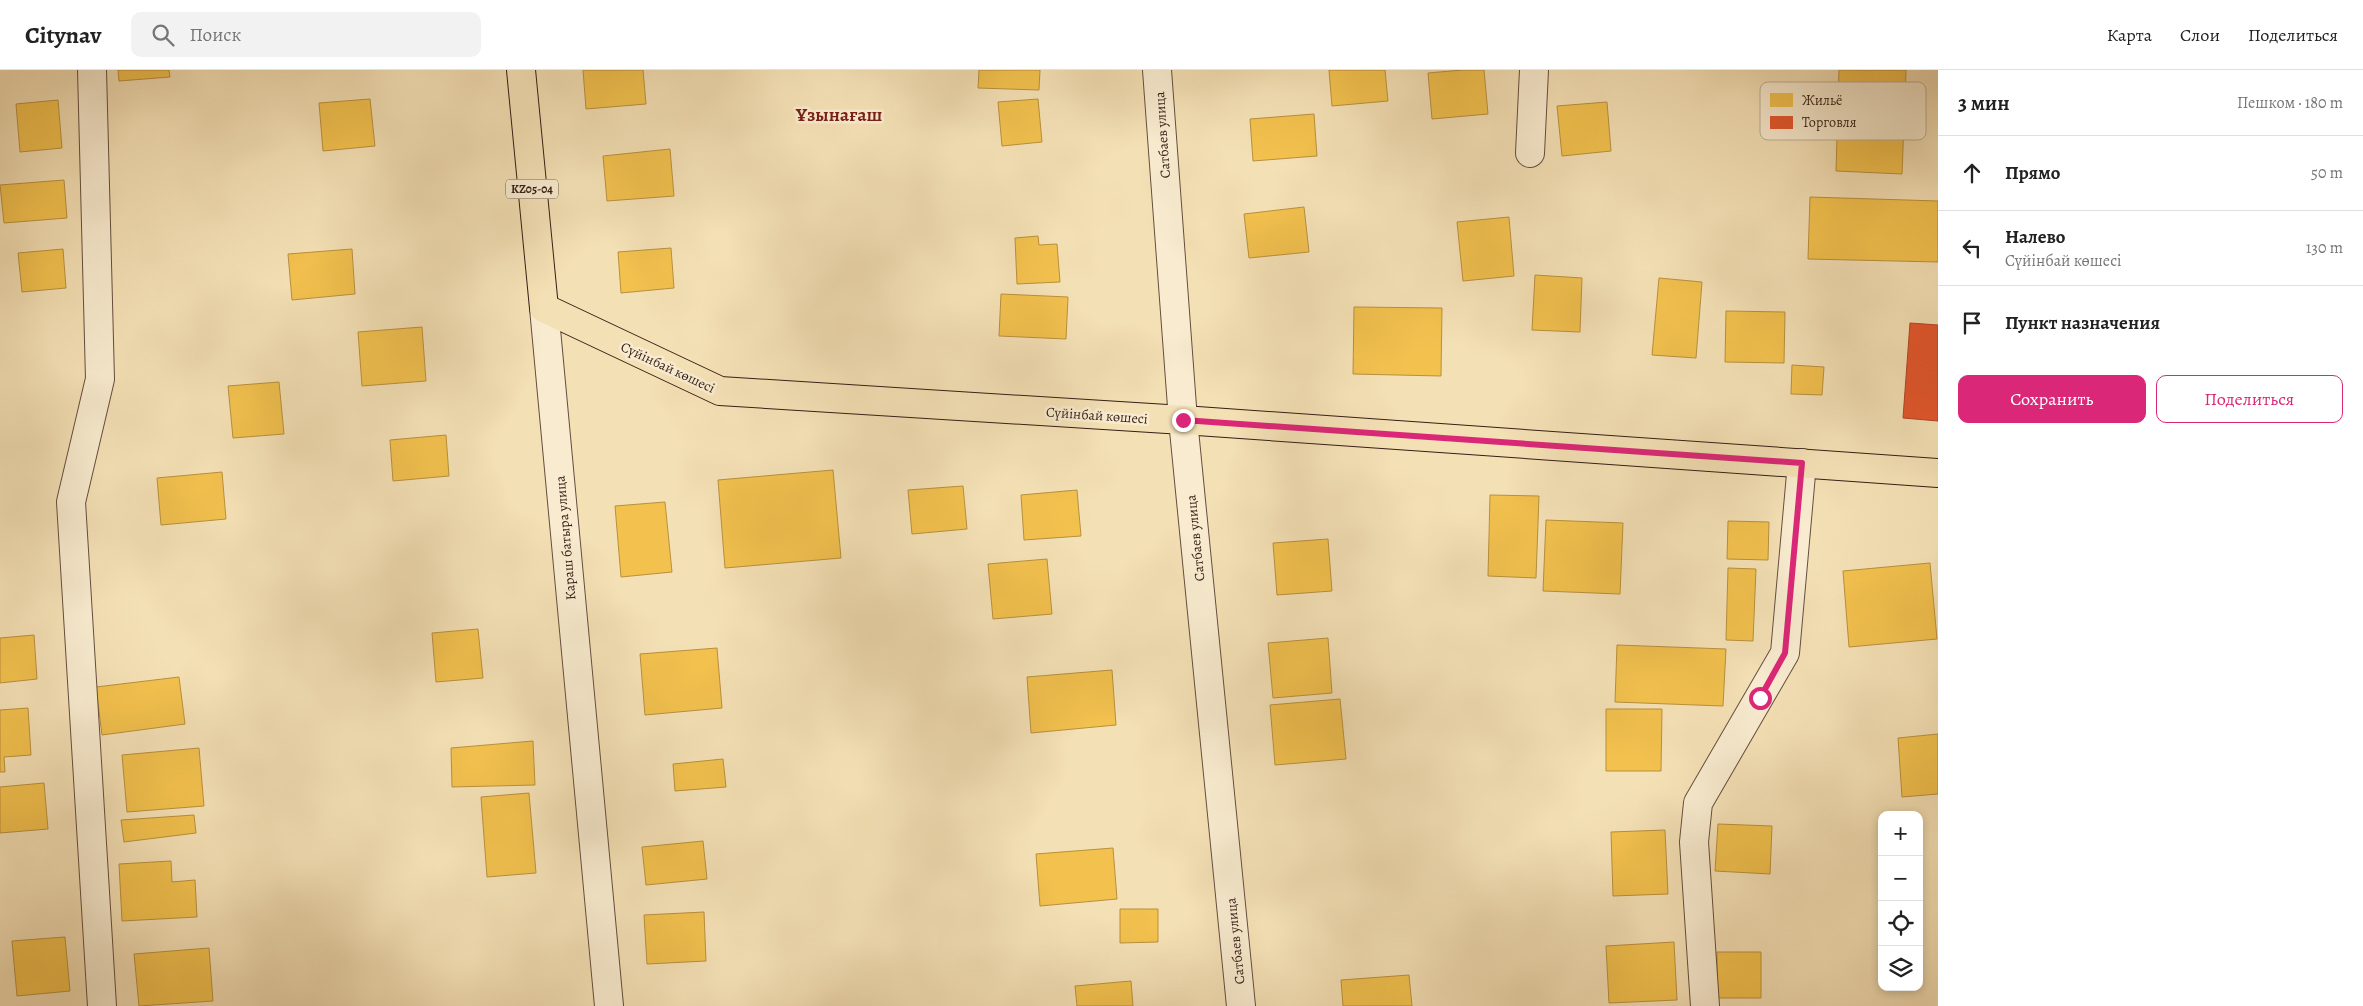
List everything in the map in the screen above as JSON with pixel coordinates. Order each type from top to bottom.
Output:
[{"type":"main road","name":"Караш батыра улица","points":[[521,70],[544,308]]},
{"type":"main road","name":"Сүйінбай көшесі","points":[[544,308],[720,391],[1183,420],[1938,473]]},
{"type":"street","points":[[92,70],[100,379],[71,502],[102,1006]]},
{"type":"street","name":"Сатбаев улица","points":[[1157,70],[1183,420],[1241,1006]]},
{"type":"street","points":[[1530,154],[1534,70]]},
{"type":"street","name":"Караш батыра улица","points":[[544,308],[609,1006]]},
{"type":"street","points":[[1705,1006],[1694,842],[1698,803],[1785,653],[1802,463]]},
{"type":"building: Жильё","points":[[118,70],[169,70],[170,77],[119,81]]},
{"type":"building: Жильё","points":[[583,70],[643,70],[646,104],[586,109]]},
{"type":"building: Жильё","points":[[979,70],[1040,70],[1039,90],[978,88]]},
{"type":"building: Жильё","points":[[1329,70],[1385,70],[1388,101],[1332,106]]},
{"type":"building: Жильё","points":[[1484,70],[1488,114],[1432,119],[1428,73]]},
{"type":"building: Жильё","points":[[1839,70],[1906,70],[1906,82],[1839,82]]},
{"type":"building: Жильё","points":[[370,99],[375,146],[323,151],[319,103]]},
{"type":"building: Жильё","points":[[1038,99],[1042,142],[1002,146],[998,102]]},
{"type":"building: Жильё","points":[[58,100],[62,148],[20,152],[16,104]]},
{"type":"building: Жильё","points":[[1607,102],[1611,151],[1562,156],[1557,106]]},
{"type":"building: Жильё","points":[[1314,114],[1317,156],[1253,161],[1250,119]]},
{"type":"building: Жильё","points":[[1837,140],[1903,140],[1902,174],[1836,171]]},
{"type":"building: Жильё","points":[[670,149],[674,196],[607,201],[603,156]]},
{"type":"building: Жильё","points":[[64,180],[67,218],[4,223],[0,185]]},
{"type":"building: Жильё","points":[[1810,197],[1938,201],[1938,262],[1808,259]]},
{"type":"building: Жильё","points":[[1304,207],[1309,252],[1249,258],[1244,214]]},
{"type":"building: Жильё","points":[[1509,217],[1514,276],[1463,281],[1457,222]]},
{"type":"building: Жильё","points":[[1038,236],[1039,245],[1057,244],[1060,282],[1017,284],[1015,238]]},
{"type":"building: Жильё","points":[[671,248],[674,288],[621,293],[618,252]]},
{"type":"building: Жильё","points":[[63,249],[66,288],[22,292],[18,253]]},
{"type":"building: Жильё","points":[[352,249],[355,294],[292,300],[288,254]]},
{"type":"building: Жильё","points":[[1535,275],[1582,278],[1580,332],[1532,330]]},
{"type":"building: Жильё","points":[[1659,278],[1702,282],[1696,358],[1652,355]]},
{"type":"building: Жильё","points":[[1001,294],[1068,297],[1066,339],[999,336]]},
{"type":"building: Жильё","points":[[1354,307],[1442,308],[1441,376],[1353,374]]},
{"type":"building: Жильё","points":[[1726,311],[1785,312],[1784,363],[1725,362]]},
{"type":"building: Жильё","points":[[422,327],[426,381],[362,386],[358,332]]},
{"type":"building: Жильё","points":[[1792,365],[1824,367],[1822,395],[1791,394]]},
{"type":"building: Жильё","points":[[279,382],[284,434],[233,438],[228,386]]},
{"type":"building: Жильё","points":[[446,435],[449,476],[393,481],[390,440]]},
{"type":"building: Жильё","points":[[833,470],[841,558],[725,568],[718,480]]},
{"type":"building: Жильё","points":[[222,472],[226,519],[161,525],[157,478]]},
{"type":"building: Жильё","points":[[963,486],[967,529],[912,534],[908,490]]},
{"type":"building: Жильё","points":[[1077,490],[1081,536],[1024,540],[1021,495]]},
{"type":"building: Жильё","points":[[1490,495],[1539,496],[1536,578],[1488,576]]},
{"type":"building: Жильё","points":[[665,502],[672,572],[621,577],[615,506]]},
{"type":"building: Жильё","points":[[1546,520],[1623,523],[1620,594],[1543,591]]},
{"type":"building: Жильё","points":[[1728,521],[1769,522],[1768,560],[1727,559]]},
{"type":"building: Жильё","points":[[1328,539],[1332,591],[1277,595],[1273,543]]},
{"type":"building: Жильё","points":[[1047,559],[1052,614],[993,619],[988,564]]},
{"type":"building: Жильё","points":[[1930,563],[1937,639],[1849,647],[1843,571]]},
{"type":"building: Жильё","points":[[1728,568],[1756,569],[1753,641],[1726,640]]},
{"type":"building: Жильё","points":[[478,629],[483,678],[436,682],[432,633]]},
{"type":"building: Жильё","points":[[34,635],[37,679],[0,683],[0,638]]},
{"type":"building: Жильё","points":[[1328,638],[1332,693],[1273,698],[1268,643]]},
{"type":"building: Жильё","points":[[1617,645],[1726,649],[1723,706],[1615,702]]},
{"type":"building: Жильё","points":[[717,648],[722,708],[645,715],[640,654]]},
{"type":"building: Жильё","points":[[1112,670],[1116,725],[1031,733],[1027,677]]},
{"type":"building: Жильё","points":[[179,677],[185,724],[102,735],[96,687]]},
{"type":"building: Жильё","points":[[1340,699],[1346,759],[1275,765],[1270,705]]},
{"type":"building: Жильё","points":[[28,708],[31,755],[4,757],[5,772],[0,772],[0,710]]},
{"type":"building: Жильё","points":[[1606,709],[1662,709],[1661,771],[1606,771]]},
{"type":"building: Жильё","points":[[1938,734],[1938,794],[1902,797],[1898,738]]},
{"type":"building: Жильё","points":[[533,741],[535,785],[452,787],[451,748]]},
{"type":"building: Жильё","points":[[199,748],[204,806],[127,812],[122,755]]},
{"type":"building: Жильё","points":[[723,759],[726,787],[675,791],[673,764]]},
{"type":"building: Жильё","points":[[44,783],[48,829],[0,833],[0,787]]},
{"type":"building: Жильё","points":[[529,793],[536,873],[487,877],[481,797]]},
{"type":"building: Жильё","points":[[194,815],[196,833],[124,842],[121,820]]},
{"type":"building: Жильё","points":[[1718,824],[1772,826],[1770,874],[1715,871]]},
{"type":"building: Жильё","points":[[1665,830],[1668,894],[1613,896],[1611,832]]},
{"type":"building: Жильё","points":[[703,841],[707,879],[646,885],[642,847]]},
{"type":"building: Жильё","points":[[1113,848],[1117,899],[1040,906],[1036,854]]},
{"type":"building: Жильё","points":[[171,861],[172,882],[195,880],[197,917],[122,921],[119,864]]},
{"type":"building: Жильё","points":[[1120,909],[1158,909],[1158,942],[1120,943]]},
{"type":"building: Жильё","points":[[704,912],[706,961],[647,964],[644,915]]},
{"type":"building: Жильё","points":[[65,937],[70,991],[17,996],[12,941]]},
{"type":"building: Жильё","points":[[1674,942],[1677,1000],[1609,1003],[1606,946]]},
{"type":"building: Жильё","points":[[209,948],[213,1001],[139,1006],[134,954]]},
{"type":"building: Жильё","points":[[1717,952],[1761,952],[1761,998],[1717,998]]},
{"type":"building: Жильё","points":[[1409,975],[1412,1006],[1343,1006],[1341,980]]},
{"type":"building: Жильё","points":[[1131,981],[1133,1006],[1077,1006],[1075,986]]},
{"type":"building: Торговля","points":[[1910,323],[1938,325],[1938,421],[1903,418]]},
{"type":"district","name":"Ұзынағаш","points":[[839,114]]},
{"type":"route","points":[[1183,420],[1802,463],[1785,653],[1760,698]]}]
